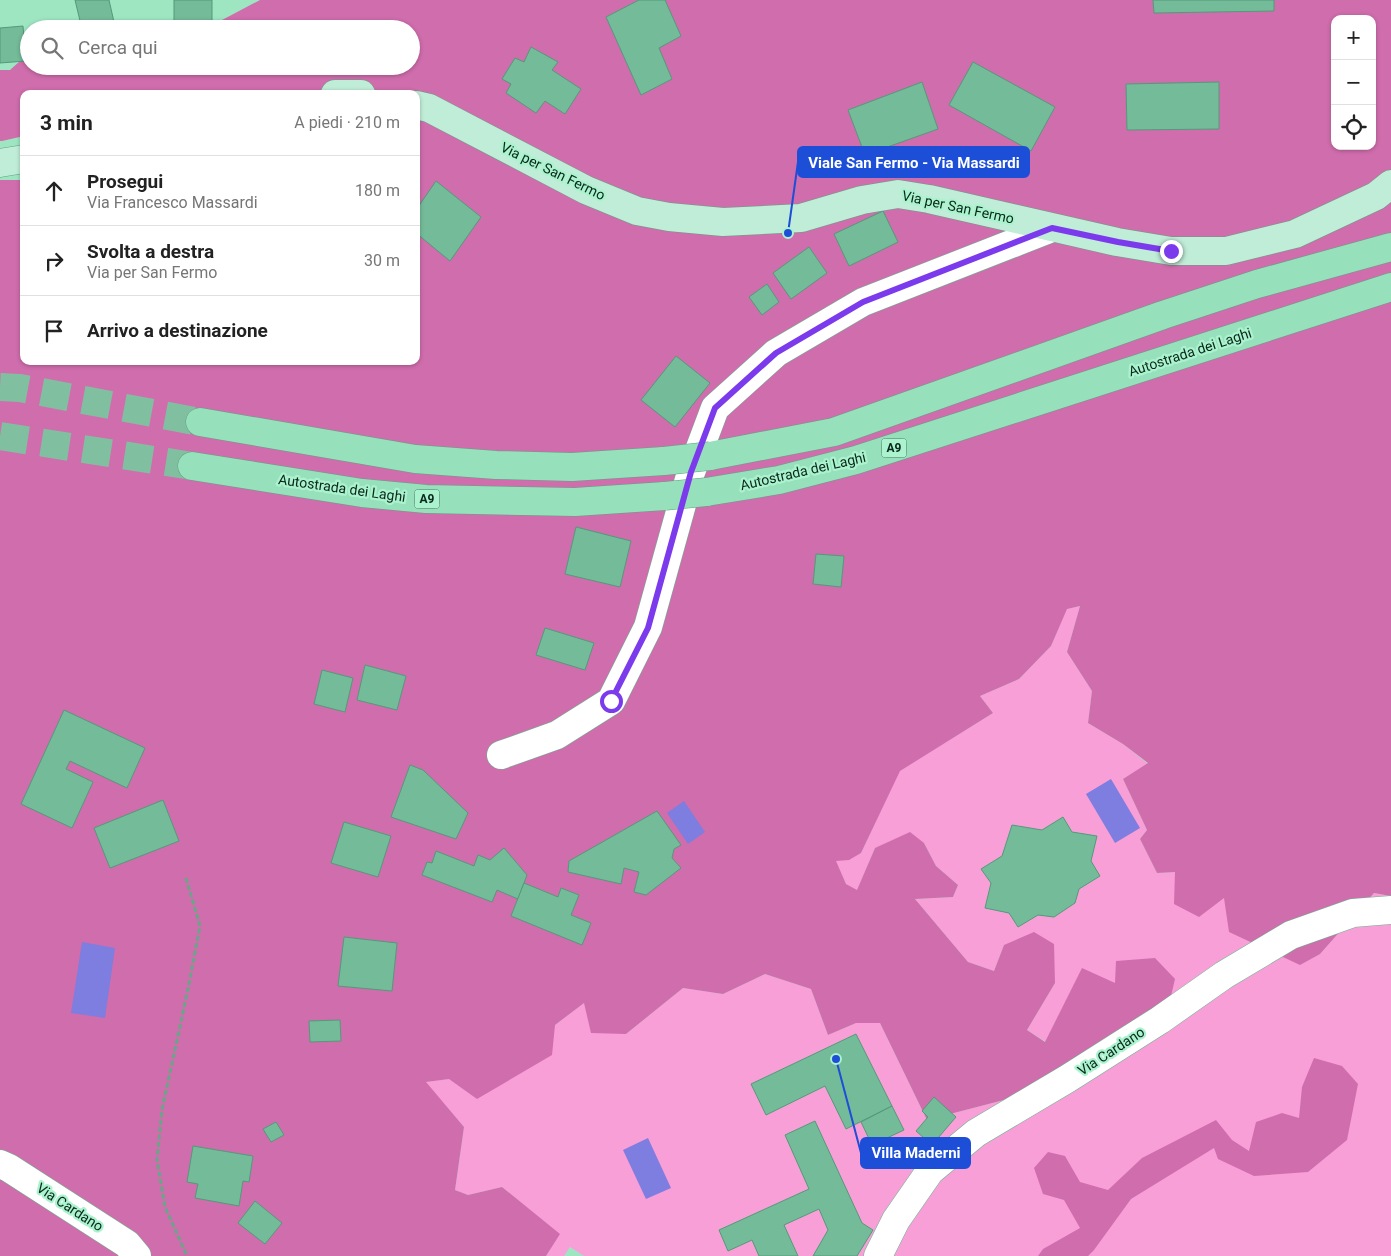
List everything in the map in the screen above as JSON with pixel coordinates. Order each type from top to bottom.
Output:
[{"type":"highway","points":[[200,422],[416,459],[496,465],[572,467],[710,456],[834,432],[1163,315],[1257,284],[1391,247]]},
{"type":"highway","name":"Autostrada dei Laghi","points":[[192,466],[362,492],[426,499],[575,502],[706,492],[779,480],[856,460],[1391,287]]},
{"type":"main road","name":"Via per San Fermo","points":[[420,105],[429,108],[586,190],[637,211],[668,217],[724,222],[801,218],[862,200],[898,194],[929,199],[1118,242],[1171,251],[1226,251],[1295,234],[1376,196],[1391,184]]},
{"type":"main road","points":[[0,163],[20,160]]},
{"type":"street","points":[[501,755],[558,735],[611,701],[648,628],[691,472],[715,408],[776,353],[863,302],[1052,228]]},
{"type":"street","name":"Via Cardano","points":[[878,1256],[896,1220],[930,1171],[976,1133],[1160,1020],[1224,975],[1291,935],[1354,912],[1391,910]]},
{"type":"street","name":"Via Cardano","points":[[0,1164],[127,1244],[137,1256]]},
{"type":"path","points":[[186,878],[200,926],[162,1110],[157,1160],[165,1207],[188,1256]]},
{"type":"shaded area","points":[[260,0],[1391,0],[1391,896],[1374,893],[1320,954],[1300,965],[1229,932],[1224,898],[1199,917],[1174,904],[1175,872],[1157,873],[1140,839],[1147,830],[1123,779],[1148,763],[1123,744],[1088,723],[1092,691],[1067,652],[1080,606],[1067,609],[1051,646],[1019,679],[980,696],[993,713],[900,771],[861,853],[849,860],[836,861],[846,884],[857,890],[875,848],[910,832],[924,843],[936,866],[958,885],[953,897],[915,899],[968,962],[994,971],[1004,945],[1034,932],[1054,944],[1055,983],[1027,1030],[1045,1042],[1082,968],[1115,983],[1116,961],[1155,958],[1175,979],[1171,996],[1019,1096],[927,1120],[880,1023],[856,1023],[828,1035],[811,989],[765,974],[723,994],[683,988],[626,1034],[591,1033],[584,1003],[555,1025],[552,1055],[477,1099],[449,1079],[426,1082],[464,1127],[455,1190],[468,1195],[502,1187],[560,1234],[546,1256],[0,1256],[0,180],[20,180],[20,365],[420,365],[420,90],[20,90],[20,137],[0,141],[0,70],[10,70],[20,61],[20,75],[420,75],[420,20],[222,20]]},
{"type":"shaded area","points":[[1080,606],[1067,652],[1092,691],[1088,723],[1123,744],[1148,764],[1123,779],[1147,830],[1140,839],[1157,873],[1175,872],[1224,897],[1320,954],[1374,893],[1391,896],[1391,1256],[584,1256],[570,1247],[564,1256],[546,1256],[559,1234],[502,1187],[468,1195],[455,1190],[464,1127],[425,1082],[448,1079],[555,1025],[585,1002],[626,1034],[683,988],[723,994],[765,974],[811,989],[828,1035],[856,1023],[880,1023],[927,1120],[1019,1096],[1115,984],[1046,1042],[1027,1030],[1055,983],[1004,945],[994,971],[968,962],[915,899],[953,897],[958,885],[936,866],[924,843],[875,848],[857,891],[846,884],[835,861],[861,853],[899,771],[993,713],[980,696],[1019,679],[1051,646],[1066,609]]},
{"type":"shaded area","points":[[1111,779],[1140,828],[1115,843],[1086,794]]},
{"type":"shaded area","points":[[684,801],[705,832],[688,844],[667,813]]},
{"type":"shaded area","points":[[82,942],[115,948],[105,1018],[71,1013]]},
{"type":"shaded area","points":[[1314,1058],[1342,1066],[1358,1084],[1347,1140],[1308,1172],[1254,1176],[1218,1159],[1214,1148],[1131,1199],[1088,1256],[1038,1256],[1043,1249],[1080,1228],[1064,1200],[1043,1194],[1034,1168],[1048,1152],[1065,1156],[1080,1182],[1108,1190],[1142,1158],[1216,1120],[1232,1140],[1249,1151],[1256,1122],[1282,1113],[1299,1118],[1302,1087]]},
{"type":"shaded area","points":[[648,1138],[671,1188],[646,1199],[623,1150]]},
{"type":"building","points":[[75,0],[109,0],[114,20],[80,20]]},
{"type":"building","points":[[174,0],[212,0],[212,20],[174,20]]},
{"type":"building","points":[[639,0],[665,0],[681,36],[659,48],[672,79],[641,95],[606,17]]},
{"type":"building","points":[[1153,0],[1274,0],[1274,11],[1154,13]]},
{"type":"building","points":[[20,26],[20,61],[0,63],[0,28]]},
{"type":"building","points":[[531,47],[558,62],[552,70],[581,89],[565,114],[545,101],[536,113],[506,93],[511,84],[502,79],[515,58],[524,62]]},
{"type":"building","points":[[973,62],[1055,107],[1031,151],[949,105]]},
{"type":"building","points":[[922,82],[938,129],[865,155],[848,110]]},
{"type":"building","points":[[1219,82],[1219,129],[1127,130],[1126,84]]},
{"type":"building","points":[[436,181],[481,217],[450,261],[420,236],[420,204]]},
{"type":"building","points":[[883,211],[898,242],[849,266],[834,234]]},
{"type":"building","points":[[809,247],[827,273],[791,299],[773,273]]},
{"type":"building","points":[[767,284],[779,302],[762,315],[749,297]]},
{"type":"building","points":[[676,356],[710,383],[675,427],[641,400]]},
{"type":"building","points":[[576,527],[631,541],[620,587],[565,574]]},
{"type":"building","points":[[816,554],[844,556],[841,587],[813,584]]},
{"type":"building","points":[[545,628],[594,643],[585,670],[536,655]]},
{"type":"building","points":[[365,665],[406,676],[397,710],[357,700]]},
{"type":"building","points":[[322,670],[353,678],[345,712],[314,704]]},
{"type":"building","points":[[64,710],[145,748],[127,788],[70,761],[66,769],[93,782],[72,828],[21,804]]},
{"type":"building","points":[[410,765],[423,770],[468,813],[456,839],[391,817]]},
{"type":"building","points":[[163,800],[179,841],[110,868],[94,828]]},
{"type":"building","points":[[657,811],[681,845],[674,849],[672,858],[681,868],[646,895],[634,892],[639,872],[624,868],[621,884],[568,872],[569,861]]},
{"type":"building","points":[[1063,817],[1072,832],[1097,836],[1091,861],[1100,876],[1079,889],[1075,903],[1054,917],[1038,915],[1018,927],[1009,913],[985,908],[991,883],[981,869],[1002,856],[1012,825],[1042,830]]},
{"type":"building","points":[[344,822],[391,836],[378,877],[331,863]]},
{"type":"building","points":[[504,848],[527,875],[518,899],[497,890],[492,902],[422,875],[427,862],[432,863],[436,851],[474,866],[478,855],[490,860]]},
{"type":"building","points":[[524,883],[558,897],[561,888],[579,895],[571,915],[591,923],[582,945],[511,916]]},
{"type":"building","points":[[344,937],[397,943],[392,991],[338,986]]},
{"type":"building","points":[[340,1020],[341,1041],[310,1042],[309,1021]]},
{"type":"building","points":[[856,1034],[892,1106],[846,1129],[825,1086],[766,1115],[751,1084]]},
{"type":"building","points":[[934,1097],[956,1117],[932,1145],[916,1131],[928,1117],[922,1111]]},
{"type":"building","points":[[892,1106],[904,1130],[872,1145],[861,1122]]},
{"type":"building","points":[[815,1121],[862,1223],[873,1230],[857,1256],[813,1256],[828,1230],[819,1209],[784,1225],[798,1256],[759,1256],[752,1240],[728,1251],[719,1230],[809,1189],[785,1135]]},
{"type":"building","points":[[276,1122],[284,1135],[271,1142],[263,1129]]},
{"type":"building","points":[[193,1146],[253,1156],[249,1182],[243,1181],[239,1206],[195,1198],[198,1184],[187,1182]]},
{"type":"building","points":[[255,1201],[282,1223],[265,1244],[238,1223]]},
{"type":"tunnel","points":[[0,387],[20,388],[200,422]]},
{"type":"tunnel","points":[[0,436],[192,466]]},
{"type":"place","name":"Viale San Fermo - Via Massardi","points":[[788,233]]},
{"type":"place","name":"Villa Maderni","points":[[836,1059]]},
{"type":"route","points":[[611,701],[648,628],[691,472],[715,408],[776,353],[863,302],[1052,228],[1171,251]]}]
